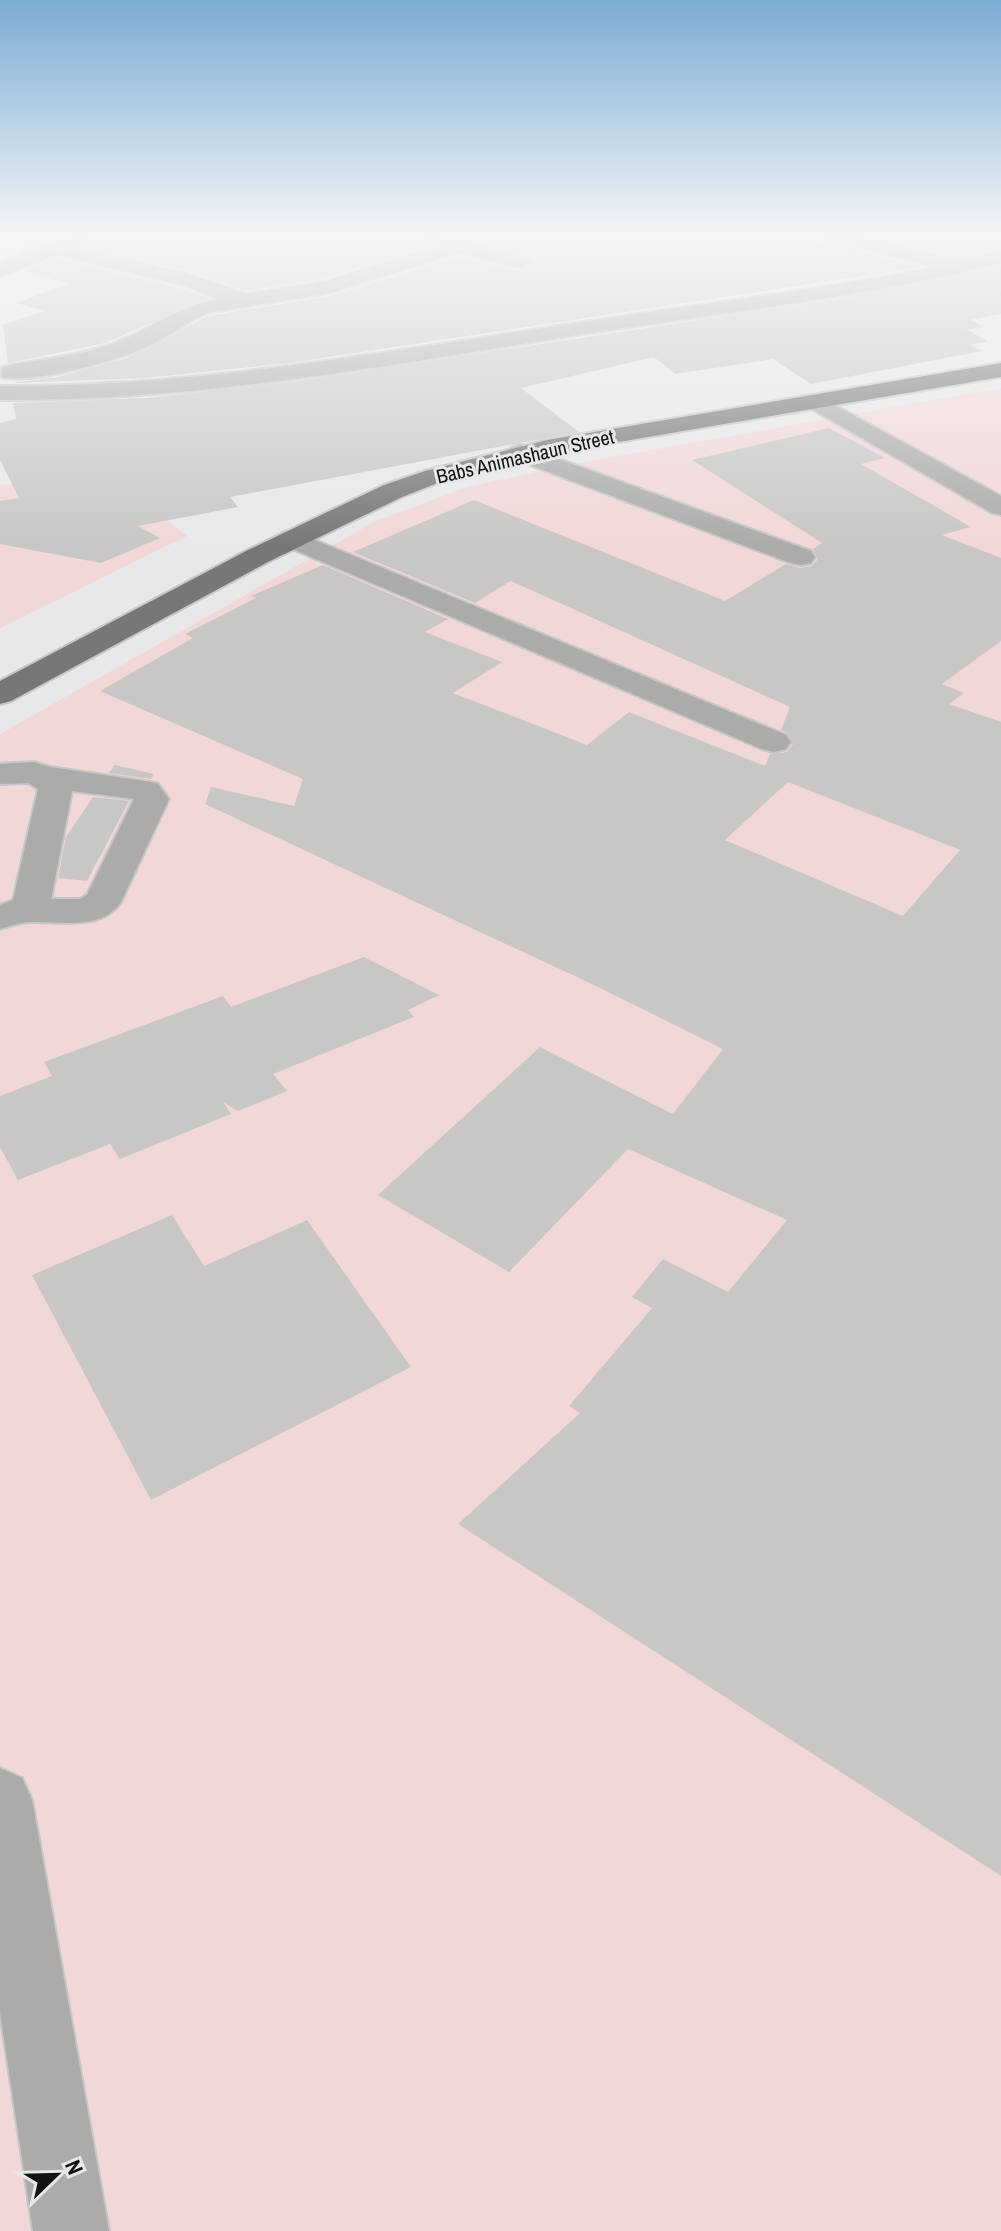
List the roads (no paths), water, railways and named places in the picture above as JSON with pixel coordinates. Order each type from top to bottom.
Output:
[{"type":"main road","name":"Babs Animashaun Street","points":[[0,694],[110,632],[293,539],[393,491],[434,476],[520,453],[1001,360]]},
{"type":"main road","name":"Babs Animashaun Street","points":[[0,672],[275,530],[420,467],[527,442],[760,406],[816,402],[1001,370]]},
{"type":"street","points":[[0,374],[55,367],[111,352],[146,338]]},
{"type":"street","points":[[0,393],[107,394],[260,378],[521,338]]},
{"type":"street","points":[[816,402],[1001,507]]},
{"type":"street","points":[[520,453],[801,557]]},
{"type":"street","points":[[293,539],[774,742]]},
{"type":"street","points":[[0,774],[34,772],[47,777],[139,789],[146,791],[152,799],[102,902],[87,911],[13,913]]},
{"type":"street","points":[[13,913],[32,900],[56,785],[47,777]]},
{"type":"street","points":[[0,1800],[71,2231]]}]
